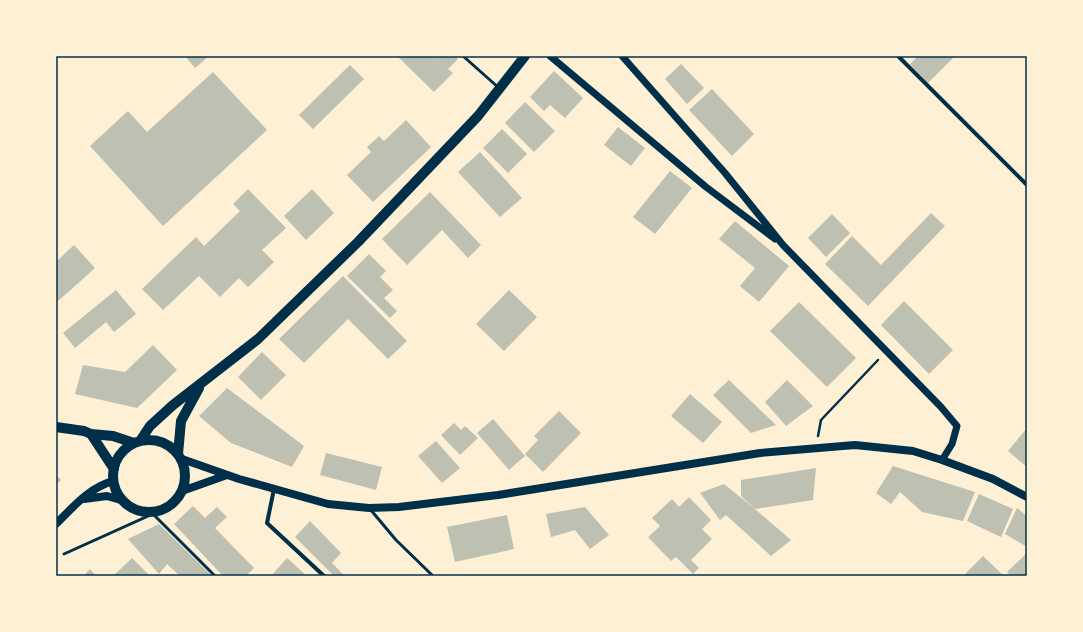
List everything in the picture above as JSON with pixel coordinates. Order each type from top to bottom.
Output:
[{"type":"main road","points":[[204,381],[190,402],[181,420],[180,457],[185,470],[185,480],[182,491],[176,501],[166,508],[155,511],[144,511],[133,508],[124,501],[117,492],[114,480],[114,469],[121,454],[137,442],[150,426],[184,396],[258,339],[358,242],[478,116],[524,56]]},
{"type":"main road","points":[[56,426],[84,431],[91,434],[113,436],[137,442],[157,440],[167,444],[180,457],[227,475],[328,504],[369,508],[399,507],[498,495],[760,453],[854,445],[913,451],[942,460],[992,479],[1027,497]]},
{"type":"main road","points":[[91,434],[114,469]]},
{"type":"main road","points":[[182,491],[227,475]]},
{"type":"main road","points":[[56,524],[83,499],[104,483],[114,480]]},
{"type":"main road","points":[[83,499],[107,496],[124,501]]},
{"type":"street","points":[[550,56],[706,187],[783,245]]},
{"type":"street","points":[[622,56],[725,173],[783,245],[941,407],[956,426],[952,444],[942,460]]},
{"type":"street","points":[[898,56],[1027,185]]},
{"type":"street","points":[[274,489],[267,523],[324,576]]},
{"type":"lane","points":[[463,56],[500,89]]},
{"type":"lane","points":[[64,554],[166,508]]},
{"type":"lane","points":[[369,508],[396,540],[433,576]]},
{"type":"lane","points":[[153,514],[216,576]]},
{"type":"path","points":[[815,448],[822,420],[886,351]]},
{"type":"building","points":[[185,56],[209,56],[195,68]]},
{"type":"building","points":[[397,56],[435,56],[436,58],[438,56],[455,56],[458,59],[448,69],[453,73],[434,92]]},
{"type":"building","points":[[918,56],[955,56],[928,83],[910,64]]},
{"type":"building","points":[[681,64],[704,88],[687,104],[665,79]]},
{"type":"building","points":[[350,65],[364,79],[313,129],[299,115]]},
{"type":"building","points":[[554,71],[583,98],[565,118],[550,105],[544,111],[530,97]]},
{"type":"building","points":[[213,72],[267,130],[163,226],[90,146],[128,111],[147,132]]},
{"type":"building","points":[[712,89],[754,134],[732,156],[689,110]]},
{"type":"building","points":[[525,102],[555,131],[534,152],[505,123]]},
{"type":"building","points":[[406,120],[431,147],[373,202],[347,175],[371,152],[367,147],[379,136],[384,141]]},
{"type":"building","points":[[618,127],[645,148],[631,166],[604,145]]},
{"type":"building","points":[[502,129],[527,154],[508,173],[483,148]]},
{"type":"building","points":[[480,152],[522,198],[500,217],[458,172]]},
{"type":"building","points":[[670,171],[692,188],[655,234],[633,217]]},
{"type":"building","points":[[248,189],[286,228],[262,250],[274,262],[248,287],[239,278],[220,297],[199,276],[163,310],[142,289],[196,237],[204,246],[240,211],[233,204]]},
{"type":"building","points":[[312,189],[334,213],[306,240],[284,216]]},
{"type":"building","points":[[430,192],[481,245],[468,258],[442,230],[407,265],[382,239]]},
{"type":"building","points":[[931,213],[945,226],[868,306],[825,264],[852,236],[881,265]]},
{"type":"building","points":[[832,214],[850,233],[826,257],[808,238]]},
{"type":"building","points":[[735,221],[789,266],[759,302],[740,286],[755,268],[719,239]]},
{"type":"building","points":[[74,245],[95,268],[56,303],[56,262]]},
{"type":"building","points":[[369,254],[386,271],[380,277],[393,290],[384,298],[397,311],[390,318],[347,276]]},
{"type":"building","points":[[343,276],[407,341],[388,359],[348,319],[304,363],[279,339]]},
{"type":"building","points":[[116,290],[136,314],[114,332],[106,322],[75,348],[63,333]]},
{"type":"building","points":[[509,290],[537,317],[504,351],[476,324]]},
{"type":"building","points":[[904,301],[953,350],[929,374],[881,325]]},
{"type":"building","points":[[799,302],[856,358],[827,387],[770,331]]},
{"type":"building","points":[[153,345],[177,370],[137,408],[75,394],[83,365],[125,372]]},
{"type":"building","points":[[262,352],[286,375],[261,400],[238,377]]},
{"type":"building","points":[[729,380],[776,425],[751,433],[713,395]]},
{"type":"building","points":[[787,380],[813,406],[786,426],[765,402]]},
{"type":"building","points":[[227,388],[304,446],[292,467],[231,443],[199,416]]},
{"type":"building","points":[[690,394],[722,422],[703,443],[671,416]]},
{"type":"building","points":[[559,411],[581,433],[543,472],[525,454],[538,440],[534,436]]},
{"type":"building","points":[[493,419],[525,456],[509,470],[477,433]]},
{"type":"building","points":[[454,423],[461,430],[465,426],[478,438],[460,455],[441,435]]},
{"type":"building","points":[[1027,428],[1027,467],[1008,451]]},
{"type":"building","points":[[436,441],[460,468],[442,483],[418,456]]},
{"type":"building","points":[[326,453],[382,467],[376,490],[320,475]]},
{"type":"building","points":[[893,466],[975,492],[963,521],[922,512],[900,492],[891,504],[876,493]]},
{"type":"building","points":[[816,468],[813,500],[755,509],[741,496],[741,480]]},
{"type":"building","points":[[56,474],[61,480],[56,485]]},
{"type":"building","points":[[724,484],[791,540],[771,556],[726,515],[720,520],[700,493]]},
{"type":"building","points":[[979,494],[1013,509],[1001,537],[967,521]]},
{"type":"building","points":[[689,497],[711,520],[702,529],[712,539],[691,560],[699,568],[693,574],[676,557],[671,561],[648,537],[660,526],[652,518],[672,499],[679,507]]},
{"type":"building","points":[[193,506],[205,518],[217,507],[227,517],[215,528],[254,568],[246,576],[223,576],[174,524]]},
{"type":"building","points":[[585,507],[609,535],[590,549],[575,530],[551,537],[546,514]]},
{"type":"building","points":[[1017,508],[1027,516],[1027,547],[1005,534]]},
{"type":"building","points":[[507,515],[514,549],[455,562],[447,527]]},
{"type":"building","points":[[310,521],[341,553],[332,563],[345,576],[334,576],[295,537]]},
{"type":"building","points":[[159,524],[212,576],[180,576],[167,564],[159,574],[128,539]]},
{"type":"building","points":[[1027,553],[1027,576],[1011,576],[1007,572]]},
{"type":"building","points":[[983,556],[1004,576],[964,575]]},
{"type":"building","points":[[132,558],[150,576],[113,576]]},
{"type":"building","points":[[287,558],[307,576],[271,576]]},
{"type":"building","points":[[90,569],[96,576],[83,576]]}]
